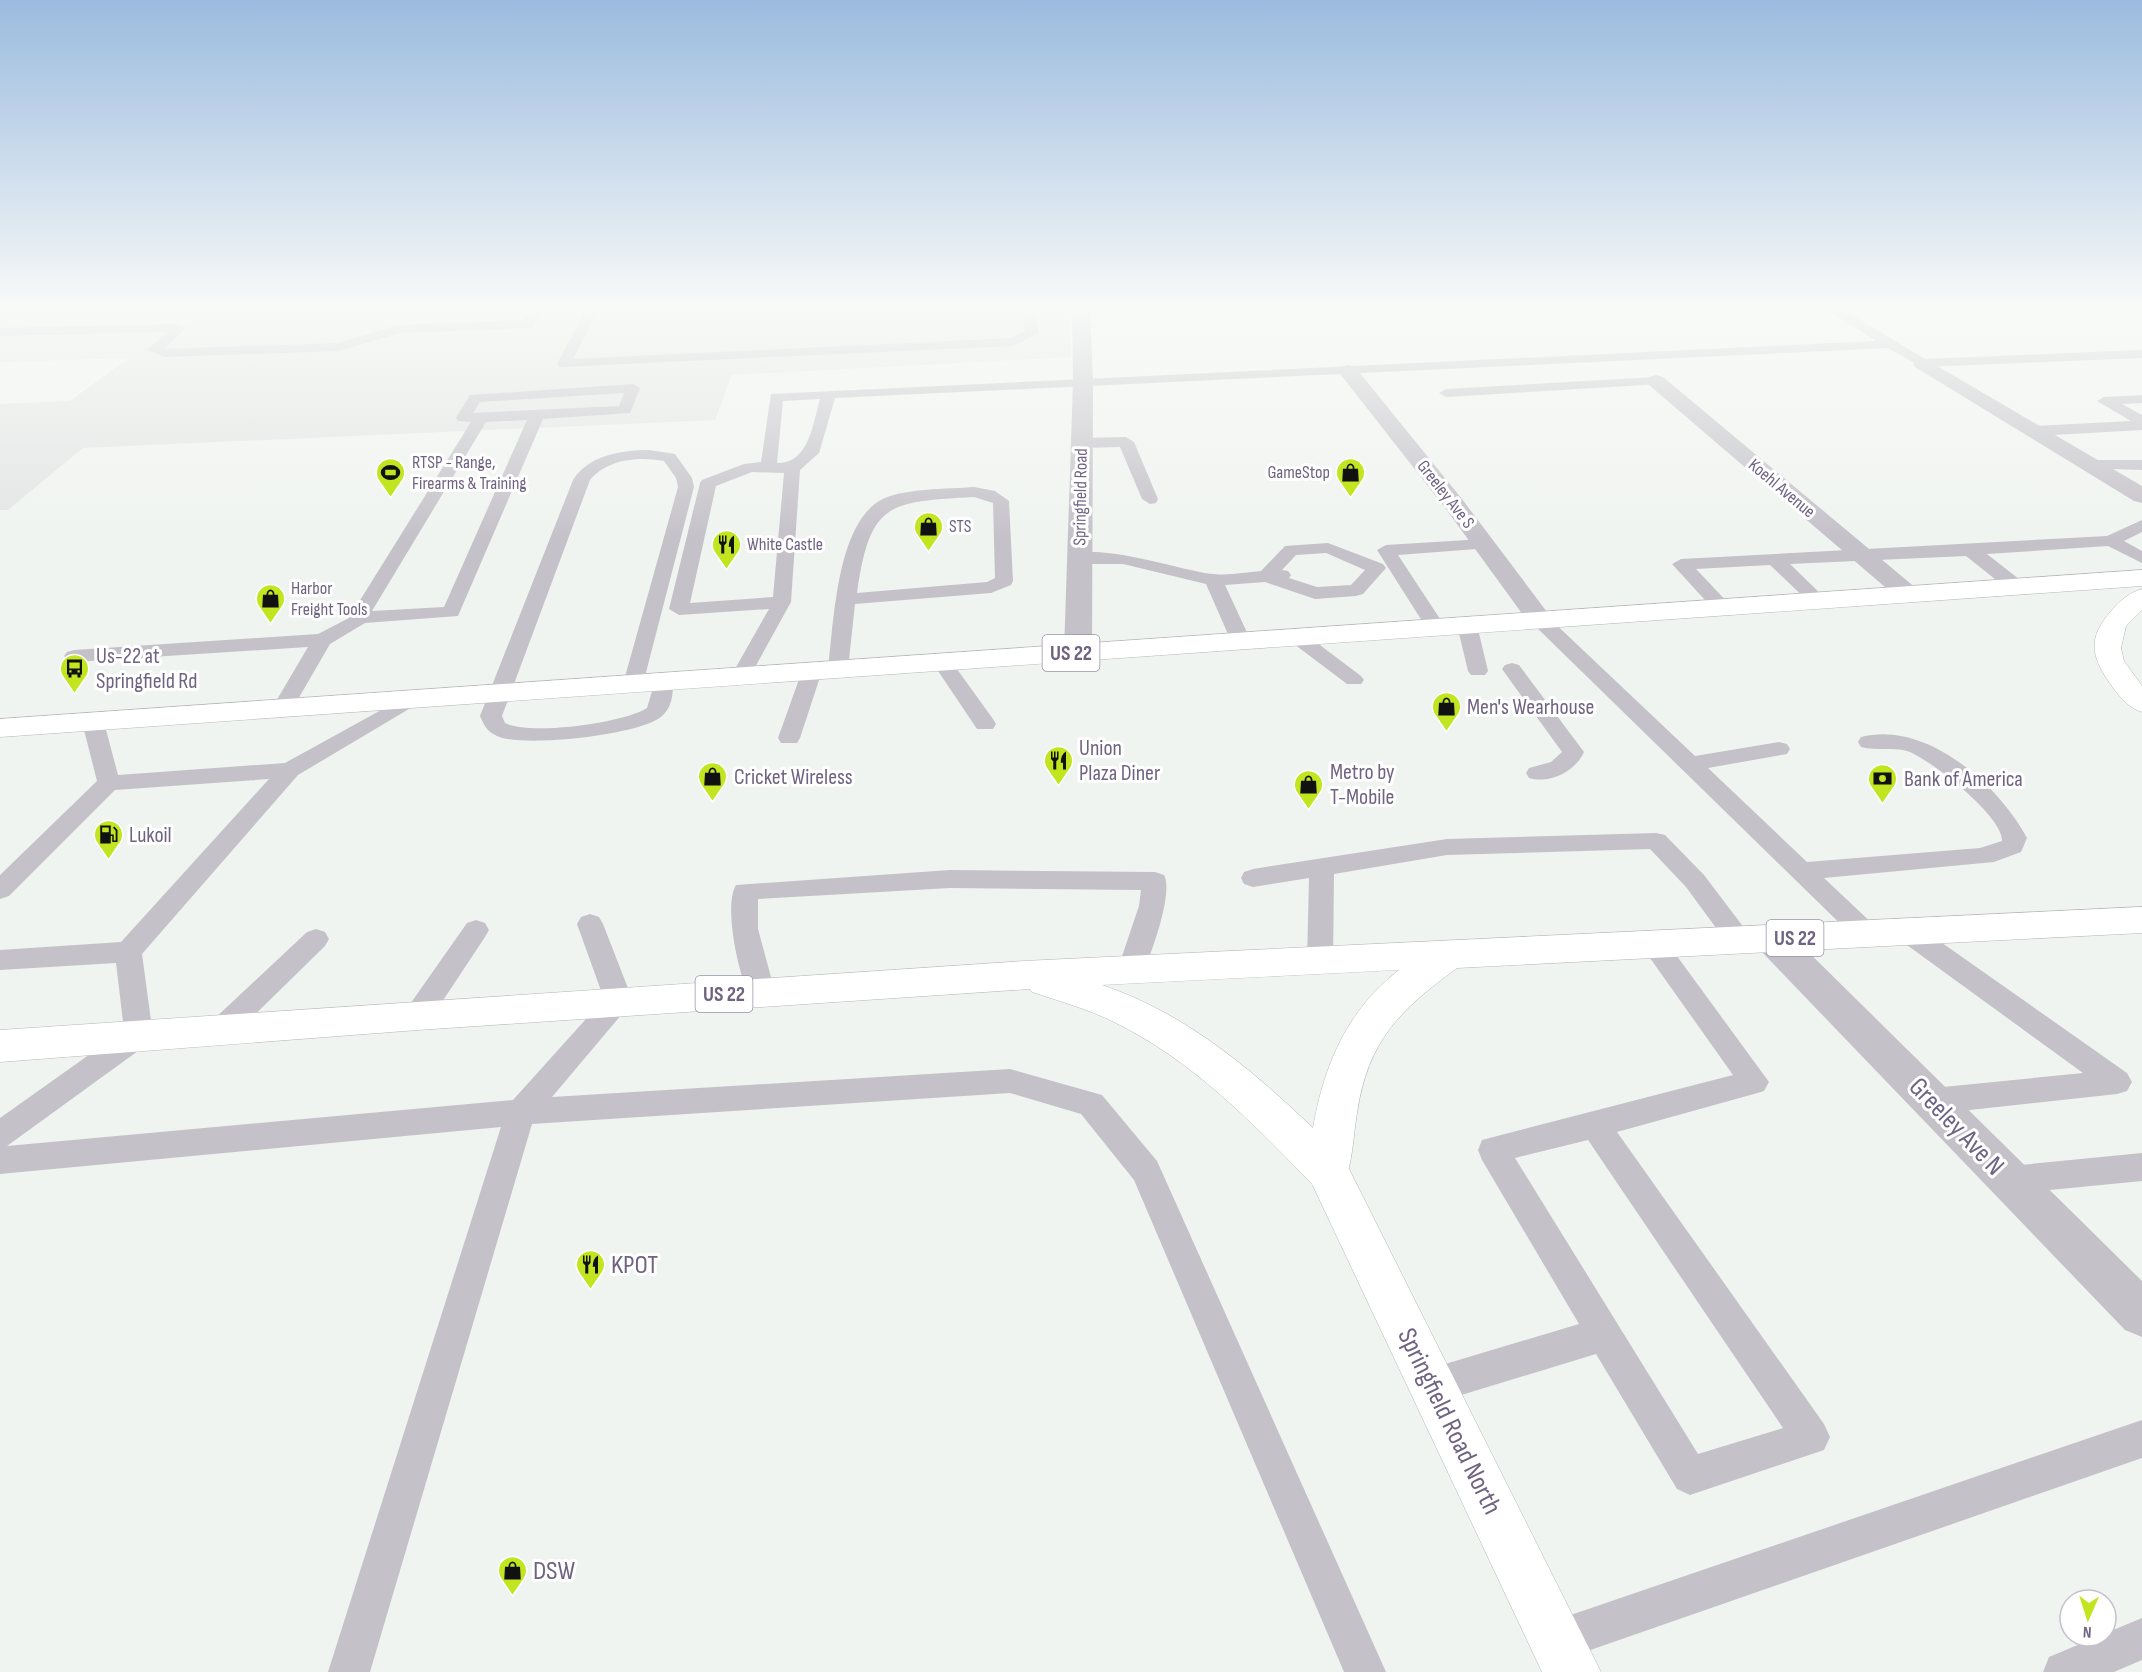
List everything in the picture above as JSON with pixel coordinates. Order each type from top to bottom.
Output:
[{"type":"main road","name":"US 22","points":[[0,728],[2142,578]]},
{"type":"main road","points":[[2142,597],[2114,621],[2106,644],[2116,673],[2142,703]]},
{"type":"main road","points":[[0,736],[34,726]]},
{"type":"main road","name":"US 22","points":[[0,1046],[619,1001],[1024,975],[2142,920]]},
{"type":"main road","points":[[1328,1171],[1336,1098],[1345,1071],[1366,1028],[1399,992],[1449,954]]},
{"type":"main road","points":[[1024,975],[1126,1010],[1189,1045],[1244,1088],[1328,1171]]},
{"type":"main road","name":"Springfield Road North","points":[[1328,1171],[1564,1656]]},
{"type":"street","name":"Springfield Road","points":[[1078,652],[1083,384]]},
{"type":"street","name":"Greeley Ave S","points":[[1359,384],[1484,544],[1540,620]]},
{"type":"street","name":"Koehl Avenue","points":[[1660,384],[1908,594]]},
{"type":"street","points":[[1957,384],[2142,496]]},
{"type":"street","name":"Greeley Ave N","points":[[1756,940],[1933,1101],[2142,1314]]},
{"type":"lane","points":[[769,466],[776,397],[1061,384]]},
{"type":"lane","points":[[1446,393],[1603,384]]},
{"type":"lane","points":[[633,388],[625,410],[482,418],[463,418],[475,398],[633,388]]},
{"type":"lane","points":[[782,602],[679,609],[708,483],[750,467],[792,468],[811,453],[829,395]]},
{"type":"lane","points":[[2142,399],[2104,401],[2142,423]]},
{"type":"lane","points":[[359,618],[452,612],[537,415]]},
{"type":"lane","points":[[74,656],[322,640],[356,622],[482,418]]},
{"type":"lane","points":[[2035,431],[2142,423]]},
{"type":"lane","points":[[1081,443],[1126,442],[1150,499]]},
{"type":"lane","points":[[633,684],[686,487],[684,478],[669,458],[660,455],[634,455],[609,460],[585,473],[491,716],[496,727],[509,733],[553,733],[622,723],[651,715],[661,704],[663,682]]},
{"type":"lane","points":[[2090,465],[2142,465]]},
{"type":"lane","points":[[741,676],[782,602],[792,468]]},
{"type":"lane","points":[[789,738],[825,670],[847,599],[855,548],[874,513],[886,504],[931,496],[985,493],[995,494],[1001,501],[1004,581],[991,587],[847,599]]},
{"type":"lane","points":[[1722,607],[1680,564],[2111,541],[2142,525]]},
{"type":"lane","points":[[2111,541],[2142,558]]},
{"type":"lane","points":[[1436,628],[1386,550],[1484,544]]},
{"type":"lane","points":[[1266,576],[1291,550],[1328,548],[1377,568]]},
{"type":"lane","points":[[1970,550],[2017,586]]},
{"type":"lane","points":[[1079,559],[1123,560],[1214,580],[1305,573]]},
{"type":"lane","points":[[1774,559],[1819,601]]},
{"type":"lane","points":[[1342,571],[1397,567]]},
{"type":"lane","points":[[1266,576],[1315,593],[1356,590],[1377,568]]},
{"type":"lane","points":[[1214,580],[1241,641]]},
{"type":"lane","points":[[1540,620],[1868,935]]},
{"type":"lane","points":[[1467,625],[1478,671]]},
{"type":"lane","points":[[1297,637],[1354,680]]},
{"type":"lane","points":[[284,708],[322,640]]},
{"type":"lane","points":[[942,662],[986,724]]},
{"type":"lane","points":[[1512,669],[1573,752],[1571,759],[1563,765],[1537,773]]},
{"type":"lane","points":[[0,960],[128,952],[290,770],[412,699]]},
{"type":"lane","points":[[93,722],[109,783]]},
{"type":"lane","points":[[1801,871],[1980,856],[1994,854],[2012,846],[2015,838],[2001,814],[1940,756],[1903,743],[1869,742]]},
{"type":"lane","points":[[1689,764],[1779,750]]},
{"type":"lane","points":[[0,890],[109,783],[290,770]]},
{"type":"lane","points":[[1253,878],[1447,846],[1656,841],[1756,940]]},
{"type":"lane","points":[[1320,961],[1322,867]]},
{"type":"lane","points":[[760,992],[745,929],[745,891],[950,879],[1155,881],[1152,906],[1130,971]]},
{"type":"lane","points":[[349,1672],[520,1112],[619,1001],[590,924]]},
{"type":"lane","points":[[418,1015],[476,930]]},
{"type":"lane","points":[[1909,933],[2118,1082],[1933,1101]]},
{"type":"lane","points":[[222,1029],[316,939]]},
{"type":"lane","points":[[1595,1125],[1811,1437],[1690,1476],[1493,1150],[1754,1082],[1654,944]]},
{"type":"lane","points":[[0,1135],[139,1035],[128,952]]},
{"type":"lane","points":[[0,1160],[520,1112],[1010,1081],[1091,1104],[1146,1171],[1365,1672]]},
{"type":"lane","points":[[2010,1180],[2142,1167]]},
{"type":"lane","points":[[1432,1386],[1604,1334]]},
{"type":"lane","points":[[1564,1656],[2142,1438]]},
{"type":"lane","points":[[2064,1672],[2142,1639]]},
{"type":"shaded area","points":[[93,384],[729,384],[715,420],[83,448],[8,510],[0,510],[0,404],[70,401]]},
{"type":"place","name":"RTSP - Range, Firearms & Training","points":[[391,498]]},
{"type":"place","name":"GameStop","points":[[1351,498]]},
{"type":"place","name":"STS","points":[[928,552]]},
{"type":"place","name":"White Castle","points":[[726,570]]},
{"type":"place","name":"Harbor Freight Tools","points":[[270,624]]},
{"type":"place","name":"Us-22 at Springfield Rd","points":[[75,694]]},
{"type":"place","name":"Men's Wearhouse","points":[[1446,732]]},
{"type":"place","name":"Union Plaza Diner","points":[[1058,786]]},
{"type":"place","name":"Cricket Wireless","points":[[713,802]]},
{"type":"place","name":"Bank of America","points":[[1883,804]]},
{"type":"place","name":"Metro by T-Mobile","points":[[1309,810]]},
{"type":"place","name":"Lukoil","points":[[108,860]]},
{"type":"place","name":"KPOT","points":[[590,1290]]},
{"type":"place","name":"DSW","points":[[512,1596]]}]
